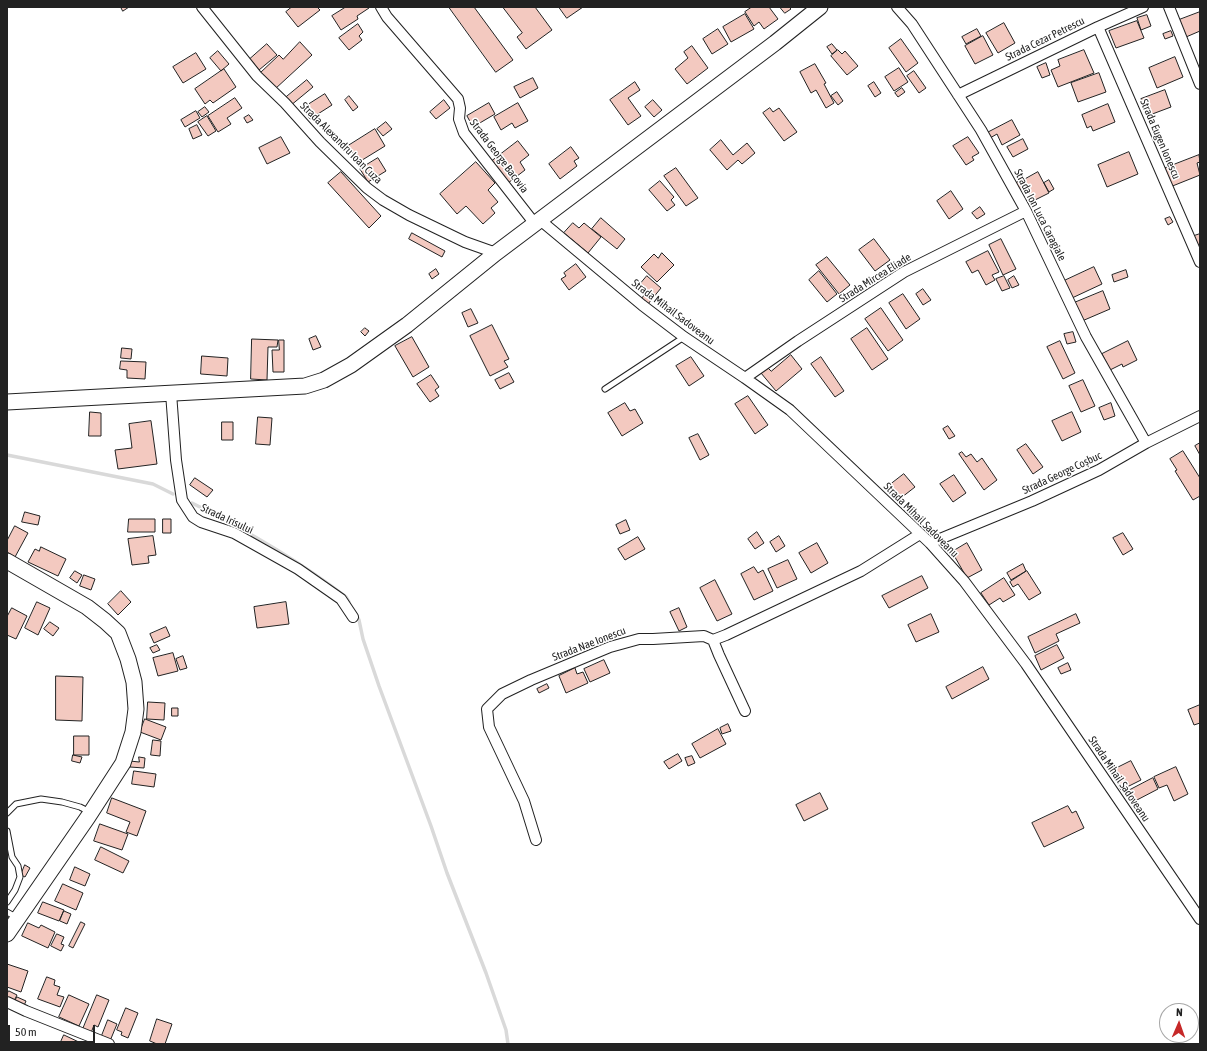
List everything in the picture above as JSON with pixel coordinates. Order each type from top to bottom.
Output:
[{"type":"main road","points":[[7,402],[305,386],[324,380],[351,365],[407,326],[496,253],[775,43],[820,7]]},
{"type":"main road","points":[[7,561],[87,607],[105,621],[118,634],[128,659],[134,682],[136,709],[133,732],[123,763],[91,813],[13,915],[7,934]]},
{"type":"street","name":"Strada Alexandru Ioan Cuza","points":[[202,7],[257,76],[285,103],[320,142],[367,188],[383,200],[409,215],[465,242],[496,253]]},
{"type":"street","name":"Strada George Bacovia","points":[[380,7],[458,99],[460,108],[459,119],[464,134],[538,222]]},
{"type":"street","name":"Strada Ion Luca Caragiale","points":[[897,7],[912,24],[981,130],[1026,212],[1086,337],[1146,443]]},
{"type":"street","name":"Strada Cezar Petrescu","points":[[958,95],[1098,27],[1143,7]]},
{"type":"street","points":[[1169,7],[1200,84]]},
{"type":"street","name":"Strada Eugen Ionescu","points":[[1098,27],[1200,262]]},
{"type":"street","name":"Strada Mircea Eliade","points":[[745,378],[798,341],[904,272],[1026,212]]},
{"type":"street","name":"Strada Mihail Sadoveanu","points":[[538,222],[684,337],[745,378],[801,419],[930,543],[964,581],[1026,664],[1200,919]]},
{"type":"street","name":"Strada Irisului","points":[[171,393],[176,460],[182,500],[193,517],[201,522],[234,533],[298,569],[341,600],[353,617]]},
{"type":"street","name":"Strada George Coșbuc","points":[[930,543],[1032,501],[1099,470],[1146,443],[1200,416]]},
{"type":"street","points":[[745,711],[713,640],[861,571],[920,534]]},
{"type":"street","name":"Strada Nae Ionescu","points":[[536,840],[524,801],[489,727],[487,709],[502,694],[531,680],[610,647],[639,638],[654,639],[704,636],[713,640]]},
{"type":"street","points":[[7,1002],[109,1044]]},
{"type":"lane","points":[[606,389],[684,337]]},
{"type":"lane","points":[[7,813],[16,804],[41,800],[62,802],[80,807],[91,813]]},
{"type":"lane","points":[[7,831],[12,856],[18,866],[20,877],[15,890],[7,902]]},
{"type":"building","points":[[121,7],[129,7],[123,11]]},
{"type":"building","points":[[292,7],[317,7],[320,10],[298,27],[286,12]]},
{"type":"building","points":[[346,7],[369,8],[357,16],[358,19],[341,30],[332,16]]},
{"type":"building","points":[[449,7],[474,7],[513,60],[496,72]]},
{"type":"building","points":[[503,7],[535,7],[552,30],[526,49],[517,37],[522,33]]},
{"type":"building","points":[[559,7],[583,7],[567,18]]},
{"type":"building","points":[[752,7],[769,7],[778,19],[764,29],[759,22],[754,26],[745,12]]},
{"type":"building","points":[[780,7],[789,7],[791,9],[785,13]]},
{"type":"building","points":[[1200,12],[1200,31],[1186,37],[1179,20]]},
{"type":"building","points":[[745,14],[754,29],[731,42],[723,27]]},
{"type":"building","points":[[1147,15],[1151,26],[1141,30],[1137,18]]},
{"type":"building","points":[[1137,21],[1144,38],[1116,48],[1109,31]]},
{"type":"building","points":[[1004,23],[1015,43],[998,53],[986,33]]},
{"type":"building","points":[[358,24],[363,32],[359,36],[362,40],[349,50],[339,38]]},
{"type":"building","points":[[718,29],[728,44],[712,54],[703,39]]},
{"type":"building","points":[[977,29],[981,36],[966,44],[962,37]]},
{"type":"building","points":[[1171,31],[1173,36],[1165,39],[1163,34]]},
{"type":"building","points":[[983,36],[993,55],[975,64],[965,46]]},
{"type":"building","points":[[901,39],[918,63],[906,72],[889,48]]},
{"type":"building","points":[[300,42],[312,55],[275,89],[260,73],[279,55],[283,59]]},
{"type":"building","points":[[267,44],[277,55],[259,70],[250,59]]},
{"type":"building","points":[[832,44],[837,50],[832,54],[827,47]]},
{"type":"building","points":[[692,46],[708,68],[687,84],[675,69],[688,58],[684,52]]},
{"type":"building","points":[[838,50],[842,54],[845,51],[858,66],[847,75],[831,56]]},
{"type":"building","points":[[1084,50],[1094,73],[1058,87],[1051,70],[1060,66],[1058,60]]},
{"type":"building","points":[[218,51],[229,64],[221,71],[210,58]]},
{"type":"building","points":[[196,53],[206,69],[183,83],[173,67]]},
{"type":"building","points":[[1175,57],[1183,77],[1157,88],[1149,68]]},
{"type":"building","points":[[1046,63],[1050,75],[1042,78],[1037,67]]},
{"type":"building","points":[[815,64],[826,83],[824,84],[834,103],[826,108],[816,90],[811,93],[800,72]]},
{"type":"building","points":[[899,68],[908,82],[894,91],[885,77]]},
{"type":"building","points":[[224,69],[236,87],[213,103],[210,100],[205,104],[195,89]]},
{"type":"building","points":[[914,71],[926,88],[919,93],[907,76]]},
{"type":"building","points":[[1099,73],[1106,92],[1078,102],[1071,83]]},
{"type":"building","points":[[533,78],[538,88],[520,98],[514,87]]},
{"type":"building","points":[[307,80],[313,87],[290,106],[284,99]]},
{"type":"building","points":[[635,82],[640,90],[628,98],[641,116],[628,125],[610,100]]},
{"type":"building","points":[[874,82],[881,93],[875,97],[868,86]]},
{"type":"building","points":[[902,88],[905,92],[898,97],[895,93]]},
{"type":"building","points":[[1165,90],[1171,107],[1147,116],[1141,99]]},
{"type":"building","points":[[837,92],[843,101],[838,105],[831,96]]},
{"type":"building","points":[[325,94],[332,105],[310,119],[303,108]]},
{"type":"building","points":[[349,96],[358,107],[353,111],[345,100]]},
{"type":"building","points":[[235,98],[242,108],[227,118],[231,124],[218,132],[208,116]]},
{"type":"building","points":[[444,100],[450,108],[436,119],[430,112]]},
{"type":"building","points":[[653,100],[662,110],[654,117],[645,107]]},
{"type":"building","points":[[489,103],[495,114],[473,127],[467,116]]},
{"type":"building","points":[[518,103],[528,121],[515,128],[512,123],[501,130],[494,117]]},
{"type":"building","points":[[1108,104],[1115,122],[1093,131],[1091,126],[1087,128],[1082,115]]},
{"type":"building","points":[[205,107],[209,112],[202,117],[198,112]]},
{"type":"building","points":[[770,108],[773,112],[779,108],[797,132],[784,141],[763,113]]},
{"type":"building","points":[[196,111],[200,118],[185,127],[181,120]]},
{"type":"building","points":[[249,115],[253,120],[247,123],[244,118]]},
{"type":"building","points":[[207,116],[216,131],[208,136],[198,122]]},
{"type":"building","points":[[1012,120],[1020,135],[1002,145],[997,134],[990,138],[987,133]]},
{"type":"building","points":[[386,122],[392,129],[383,136],[377,129]]},
{"type":"building","points":[[197,125],[202,135],[193,139],[189,129]]},
{"type":"building","points":[[375,129],[385,146],[359,162],[348,146]]},
{"type":"building","points":[[281,137],[290,153],[267,164],[259,148]]},
{"type":"building","points":[[968,137],[979,153],[972,157],[974,160],[966,165],[953,146]]},
{"type":"building","points":[[1023,139],[1028,149],[1013,157],[1007,147]]},
{"type":"building","points":[[721,140],[733,155],[747,143],[755,153],[742,164],[738,160],[727,170],[710,150]]},
{"type":"building","points":[[518,141],[529,155],[520,162],[525,170],[508,183],[492,161]]},
{"type":"building","points":[[571,147],[579,158],[574,161],[577,166],[560,179],[549,164]]},
{"type":"building","points":[[1129,152],[1138,174],[1107,187],[1098,165]]},
{"type":"building","points":[[1199,155],[1200,162],[1197,163],[1200,175],[1170,187],[1163,169]]},
{"type":"building","points":[[378,158],[386,171],[368,182],[360,169]]},
{"type":"building","points":[[476,162],[495,183],[488,190],[498,202],[491,208],[495,213],[483,224],[466,206],[457,214],[440,194]]},
{"type":"building","points":[[676,168],[698,198],[686,206],[664,176]]},
{"type":"building","points":[[341,172],[381,216],[369,228],[328,183]]},
{"type":"building","points":[[1038,172],[1049,193],[1033,201],[1022,181]]},
{"type":"building","points":[[1049,180],[1054,189],[1049,192],[1044,183]]},
{"type":"building","points":[[660,181],[674,197],[671,200],[675,205],[667,211],[649,190]]},
{"type":"building","points":[[1020,181],[1023,188],[1019,190],[1016,183]]},
{"type":"building","points":[[951,191],[963,209],[949,219],[937,201]]},
{"type":"building","points":[[980,207],[985,214],[977,219],[972,213]]},
{"type":"building","points":[[1170,217],[1173,222],[1168,225],[1165,219]]},
{"type":"building","points":[[601,218],[625,239],[617,249],[592,229]]},
{"type":"building","points":[[573,223],[579,228],[584,223],[601,237],[588,253],[564,233]]},
{"type":"building","points":[[412,233],[445,251],[442,257],[409,239]]},
{"type":"building","points":[[1200,234],[1200,251],[1194,236]]},
{"type":"building","points":[[874,239],[890,260],[875,271],[859,250]]},
{"type":"building","points":[[1001,239],[1016,269],[1003,275],[989,245]]},
{"type":"building","points":[[988,251],[999,272],[992,275],[995,280],[986,285],[978,270],[972,273],[966,262]]},
{"type":"building","points":[[662,253],[674,265],[657,282],[641,267],[654,254],[658,258]]},
{"type":"building","points":[[827,257],[850,285],[839,294],[816,265]]},
{"type":"building","points":[[576,264],[586,277],[569,290],[561,279],[566,276],[564,273]]},
{"type":"building","points":[[1094,267],[1102,284],[1072,298],[1064,281]]},
{"type":"building","points":[[436,269],[439,274],[432,279],[429,274]]},
{"type":"building","points":[[1126,270],[1128,277],[1114,282],[1112,275]]},
{"type":"building","points":[[819,271],[837,294],[827,302],[809,280]]},
{"type":"building","points":[[647,276],[661,288],[648,304],[641,299],[645,294],[637,288]]},
{"type":"building","points":[[1004,276],[1010,288],[1002,291],[996,279]]},
{"type":"building","points":[[1014,276],[1019,285],[1012,288],[1008,280]]},
{"type":"building","points":[[923,289],[931,300],[923,305],[916,294]]},
{"type":"building","points":[[1103,291],[1110,309],[1082,321],[1074,303]]},
{"type":"building","points":[[903,294],[920,319],[906,329],[889,303]]},
{"type":"building","points":[[881,308],[903,340],[888,351],[865,319]]},
{"type":"building","points":[[471,309],[478,323],[468,327],[462,313]]},
{"type":"building","points":[[492,325],[509,359],[504,361],[508,367],[490,376],[470,336]]},
{"type":"building","points":[[365,328],[369,331],[365,336],[361,332]]},
{"type":"building","points":[[867,328],[888,359],[872,370],[851,339]]},
{"type":"building","points":[[1073,332],[1076,342],[1067,344],[1064,334]]},
{"type":"building","points":[[316,336],[321,347],[313,350],[309,339]]},
{"type":"building","points":[[412,337],[429,367],[413,377],[395,346]]},
{"type":"building","points":[[252,339],[278,340],[277,347],[268,347],[267,380],[251,379]]},
{"type":"building","points":[[279,340],[284,340],[284,372],[273,372],[272,350],[279,350]]},
{"type":"building","points":[[1060,341],[1075,373],[1063,379],[1047,347]]},
{"type":"building","points":[[1128,341],[1137,360],[1123,367],[1122,364],[1110,370],[1102,354]]},
{"type":"building","points":[[122,348],[132,349],[131,359],[121,358]]},
{"type":"building","points":[[791,355],[802,369],[776,391],[761,373],[768,368],[771,371]]},
{"type":"building","points":[[202,356],[228,358],[227,376],[201,374]]},
{"type":"building","points":[[691,357],[704,376],[689,386],[676,366]]},
{"type":"building","points":[[821,357],[844,391],[835,397],[811,364]]},
{"type":"building","points":[[121,361],[146,362],[145,379],[127,378],[127,370],[120,369]]},
{"type":"building","points":[[509,373],[514,382],[500,389],[495,380]]},
{"type":"building","points":[[431,375],[439,387],[435,390],[439,396],[430,402],[417,384]]},
{"type":"building","points":[[1083,380],[1095,406],[1081,412],[1069,386]]},
{"type":"building","points":[[748,396],[768,425],[755,434],[735,404]]},
{"type":"building","points":[[625,403],[630,411],[635,409],[643,423],[622,436],[608,413]]},
{"type":"building","points":[[1111,403],[1115,416],[1104,420],[1099,408]]},
{"type":"building","points":[[90,412],[101,413],[101,436],[89,436]]},
{"type":"building","points":[[1072,412],[1081,432],[1062,441],[1052,421]]},
{"type":"building","points":[[258,417],[272,418],[270,445],[256,444]]},
{"type":"building","points":[[151,421],[157,464],[118,469],[115,450],[132,448],[129,424]]},
{"type":"building","points":[[222,422],[233,422],[233,440],[222,440]]},
{"type":"building","points":[[948,426],[955,436],[949,439],[943,429]]},
{"type":"building","points":[[698,434],[709,455],[700,460],[689,438]]},
{"type":"building","points":[[1200,443],[1200,455],[1195,446]]},
{"type":"building","points":[[1026,444],[1043,467],[1033,474],[1017,450]]},
{"type":"building","points":[[1183,451],[1200,478],[1200,496],[1193,500],[1175,471],[1177,470],[1170,459]]},
{"type":"building","points":[[962,452],[966,457],[971,454],[977,462],[982,458],[997,480],[984,490],[959,454]]},
{"type":"building","points":[[904,474],[915,487],[897,501],[886,488]]},
{"type":"building","points":[[954,475],[966,493],[953,502],[940,484]]},
{"type":"building","points":[[195,478],[213,490],[207,497],[190,485]]},
{"type":"building","points":[[25,512],[40,516],[38,525],[22,522]]},
{"type":"building","points":[[129,519],[155,519],[155,532],[128,532]]},
{"type":"building","points":[[163,519],[171,519],[171,533],[163,533]]},
{"type":"building","points":[[626,520],[630,530],[620,534],[616,525]]},
{"type":"building","points":[[15,526],[28,533],[15,557],[7,552],[7,541]]},
{"type":"building","points":[[757,532],[764,543],[755,549],[748,539]]},
{"type":"building","points":[[1123,533],[1133,549],[1123,555],[1113,538]]},
{"type":"building","points":[[153,536],[156,555],[148,556],[149,563],[132,565],[128,539]]},
{"type":"building","points":[[779,536],[785,546],[776,552],[770,542]]},
{"type":"building","points":[[638,537],[645,549],[625,560],[618,549]]},
{"type":"building","points":[[817,543],[828,563],[811,573],[799,553]]},
{"type":"building","points":[[967,543],[982,570],[967,578],[952,552]]},
{"type":"building","points":[[41,547],[66,559],[58,576],[28,562],[35,549],[39,551]]},
{"type":"building","points":[[788,560],[797,579],[777,588],[768,569]]},
{"type":"building","points":[[1023,564],[1026,571],[1011,580],[1007,573]]},
{"type":"building","points":[[754,567],[758,573],[763,570],[773,591],[754,600],[741,574]]},
{"type":"building","points":[[75,571],[82,575],[77,583],[70,578]]},
{"type":"building","points":[[1027,571],[1041,593],[1029,600],[1018,584],[1013,587],[1010,582]]},
{"type":"building","points":[[84,575],[95,579],[91,590],[80,586]]},
{"type":"building","points":[[922,576],[928,588],[889,608],[882,596]]},
{"type":"building","points":[[1004,578],[1015,595],[1003,602],[1000,598],[989,605],[981,593]]},
{"type":"building","points":[[715,580],[732,614],[717,621],[700,588]]},
{"type":"building","points":[[121,591],[131,602],[118,615],[108,604]]},
{"type":"building","points":[[37,602],[50,608],[38,635],[25,628]]},
{"type":"building","points":[[286,602],[289,624],[257,628],[254,607]]},
{"type":"building","points":[[12,608],[27,616],[16,639],[7,635],[7,617]]},
{"type":"building","points":[[679,608],[687,627],[679,631],[670,612]]},
{"type":"building","points":[[931,614],[939,632],[916,642],[908,625]]},
{"type":"building","points":[[1076,614],[1080,623],[1056,634],[1059,641],[1035,653],[1028,637]]},
{"type":"building","points":[[50,622],[59,628],[53,636],[44,629]]},
{"type":"building","points":[[166,627],[170,636],[154,643],[150,634]]},
{"type":"building","points":[[157,645],[160,650],[153,653],[150,648]]},
{"type":"building","points":[[1057,645],[1064,658],[1041,670],[1035,656]]},
{"type":"building","points":[[173,653],[178,671],[158,676],[153,658]]},
{"type":"building","points":[[183,656],[187,668],[180,670],[176,659]]},
{"type":"building","points":[[604,660],[610,673],[590,682],[584,669]]},
{"type":"building","points":[[1068,663],[1071,670],[1061,674],[1058,668]]},
{"type":"building","points":[[983,667],[989,679],[952,699],[946,687]]},
{"type":"building","points":[[575,668],[577,674],[583,672],[588,683],[566,693],[559,676]]},
{"type":"building","points":[[56,676],[83,677],[82,721],[56,720]]},
{"type":"building","points":[[547,684],[549,688],[539,693],[537,689]]},
{"type":"building","points":[[148,702],[165,703],[164,720],[147,719]]},
{"type":"building","points":[[1200,705],[1200,723],[1194,725],[1188,710]]},
{"type":"building","points":[[172,708],[178,708],[178,716],[172,716]]},
{"type":"building","points":[[145,719],[166,727],[161,740],[140,732]]},
{"type":"building","points":[[728,724],[731,731],[722,734],[720,728]]},
{"type":"building","points":[[718,729],[726,744],[700,758],[692,744]]},
{"type":"building","points":[[74,736],[89,736],[89,755],[74,755]]},
{"type":"building","points":[[153,740],[161,741],[160,756],[151,755]]},
{"type":"building","points":[[678,754],[682,761],[669,769],[664,762]]},
{"type":"building","points":[[73,755],[82,757],[80,763],[72,761]]},
{"type":"building","points":[[692,756],[695,763],[688,766],[685,758]]},
{"type":"building","points":[[139,757],[145,758],[144,768],[130,767],[130,761],[139,762]]},
{"type":"building","points":[[1131,761],[1141,780],[1121,790],[1111,771]]},
{"type":"building","points":[[1176,767],[1188,794],[1174,801],[1167,785],[1159,788],[1154,777]]},
{"type":"building","points":[[134,771],[156,774],[154,787],[132,784]]},
{"type":"building","points":[[1153,778],[1158,789],[1135,801],[1130,790]]},
{"type":"building","points":[[820,793],[828,809],[804,821],[796,805]]},
{"type":"building","points":[[112,798],[146,811],[137,836],[126,832],[130,822],[107,813]]},
{"type":"building","points":[[1068,806],[1072,813],[1076,811],[1084,828],[1044,847],[1032,823]]},
{"type":"building","points":[[100,824],[128,834],[122,850],[94,841]]},
{"type":"building","points":[[101,847],[129,861],[123,873],[95,860]]},
{"type":"building","points":[[25,865],[30,868],[25,877],[21,875]]},
{"type":"building","points":[[75,867],[90,874],[85,886],[70,880]]},
{"type":"building","points":[[63,884],[83,893],[76,910],[55,901]]},
{"type":"building","points":[[43,902],[64,910],[59,921],[38,913]]},
{"type":"building","points":[[64,911],[71,914],[67,924],[60,921]]},
{"type":"building","points":[[81,922],[85,924],[73,948],[69,946]]},
{"type":"building","points":[[28,923],[39,928],[41,925],[55,932],[48,948],[22,936]]},
{"type":"building","points":[[57,934],[64,937],[61,944],[64,945],[61,951],[51,946]]},
{"type":"building","points":[[7,964],[28,971],[21,992],[7,987]]},
{"type":"building","points":[[47,977],[55,980],[54,985],[60,987],[57,995],[64,997],[60,1007],[38,999]]},
{"type":"building","points":[[9,991],[17,995],[13,1003],[7,1000],[7,994]]},
{"type":"building","points":[[69,995],[89,1004],[79,1026],[59,1017]]},
{"type":"building","points":[[97,995],[109,1000],[98,1027],[94,1025],[91,1033],[83,1029]]},
{"type":"building","points":[[17,997],[26,1001],[23,1008],[14,1004]]},
{"type":"building","points":[[126,1008],[138,1013],[128,1038],[121,1035],[122,1032],[117,1030]]},
{"type":"building","points":[[157,1019],[172,1024],[165,1044],[157,1044],[150,1041]]},
{"type":"building","points":[[108,1020],[117,1024],[110,1041],[101,1038]]},
{"type":"building","points":[[64,1035],[83,1044],[60,1044]]},
{"type":"waterway","points":[[7,455],[153,484],[173,494]]},
{"type":"waterway","points":[[192,503],[252,535],[290,558],[328,583],[346,597],[349,602]]},
{"type":"waterway","points":[[356,615],[359,620],[363,639],[379,686],[447,873],[486,973],[506,1030],[508,1044]]}]
